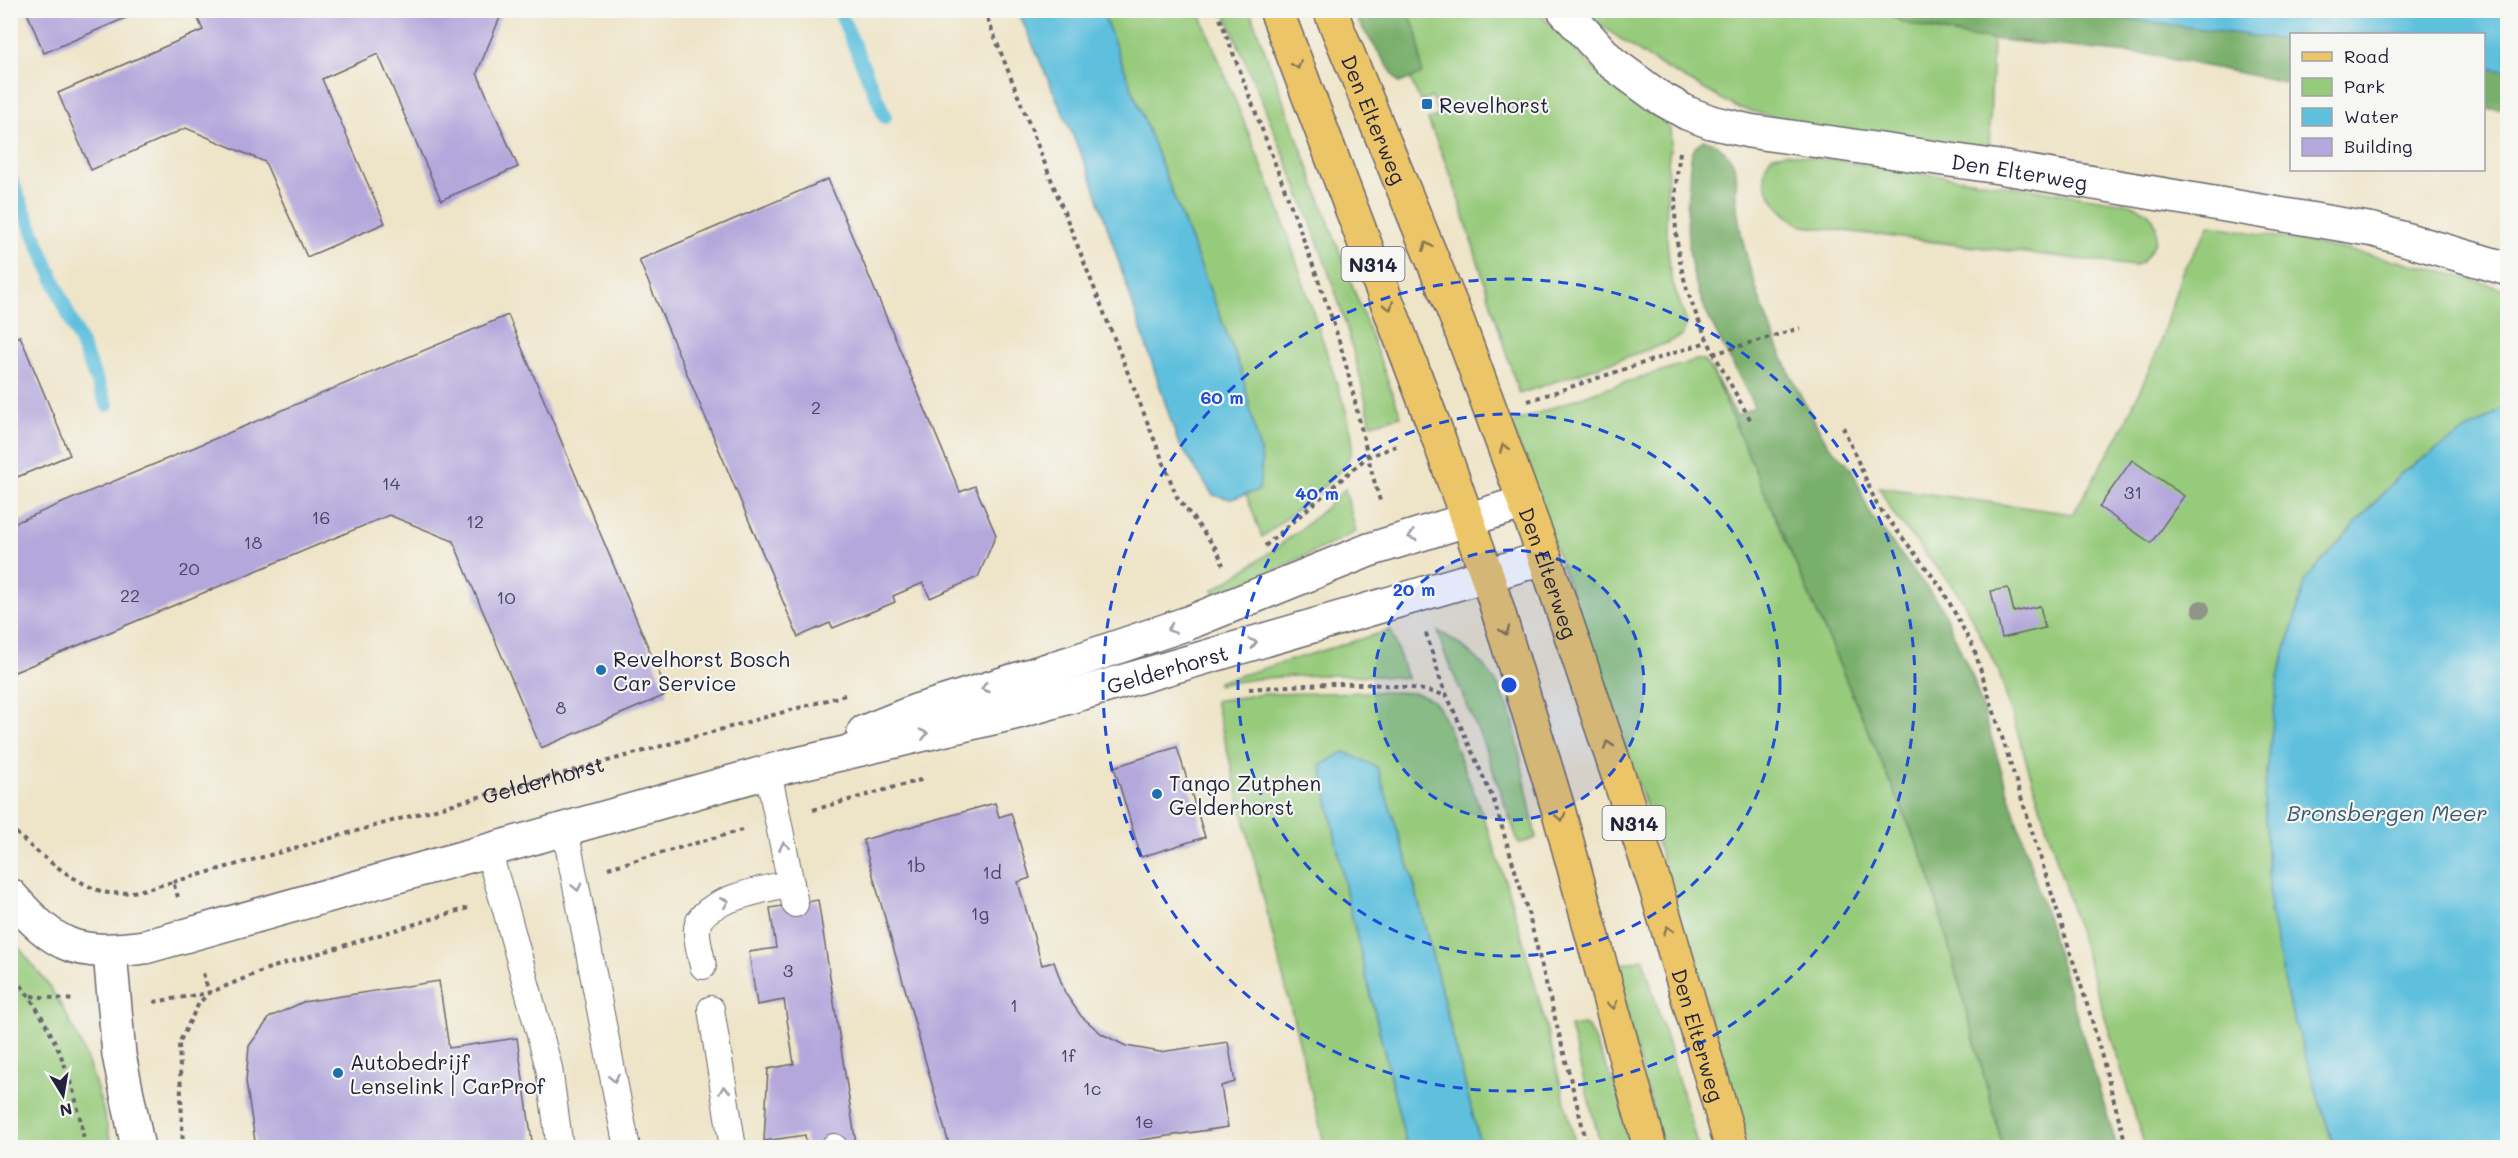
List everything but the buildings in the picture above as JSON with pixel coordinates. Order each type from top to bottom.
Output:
[{"type":"main road","name":"N314","points":[[1276,10],[1353,209],[1488,575],[1560,816],[1650,1148]]},
{"type":"main road","name":"Den Elterweg","points":[[1330,10],[1454,312],[1545,558],[1654,885],[1732,1148]]},
{"type":"street","name":"Den Elterweg","points":[[1564,10],[1611,62],[1657,96],[1710,122],[1749,131],[2000,167],[2374,230],[2508,269]]},
{"type":"street","name":"Gelderhorst","points":[[777,769],[916,711],[1155,635],[1369,550],[1525,502]]},
{"type":"street","name":"Gelderhorst","points":[[10,895],[33,921],[50,935],[69,945],[91,951],[110,952],[145,947],[777,769],[1018,712],[1545,558]]},
{"type":"street","points":[[110,952],[119,1055],[138,1148]]},
{"type":"lane","points":[[703,966],[697,928],[703,914],[721,903],[793,893],[777,769]]},
{"type":"lane","points":[[565,829],[627,1148]]},
{"type":"lane","points":[[488,851],[549,1068],[560,1148]]},
{"type":"lane","points":[[711,1009],[733,1148]]},
{"type":"path","points":[[984,10],[1176,497],[1217,550],[1226,571]]},
{"type":"path","points":[[1688,113],[1679,162],[1675,230],[1679,262],[1687,293],[1707,342],[1751,421]]},
{"type":"path","points":[[1713,354],[1800,328]]},
{"type":"path","points":[[1492,414],[1707,342]]},
{"type":"path","points":[[1843,428],[1876,505],[1941,587],[1974,649],[2091,1017],[2127,1148]]},
{"type":"path","points":[[1259,549],[1308,510],[1367,457]]},
{"type":"path","points":[[1247,689],[1341,685],[1406,687],[1430,690],[1447,696]]},
{"type":"path","name":"Gelderhorst","points":[[173,882],[856,692]]},
{"type":"path","points":[[10,971],[31,996],[59,1050],[77,1102],[85,1148]]},
{"type":"green space","points":[[1102,11],[1199,11],[1278,206],[1346,411],[1352,443],[1351,453],[1345,463],[1325,486],[1262,537],[1246,494],[1259,490],[1242,373]]},
{"type":"green space","points":[[1224,11],[1250,11],[1401,416],[1371,424],[1350,341],[1323,256]]},
{"type":"green space","points":[[1351,11],[1408,11],[1418,36],[1422,74],[1399,83]]},
{"type":"green space","points":[[1408,11],[1537,11],[1595,70],[1618,90],[1658,116],[1670,129],[1666,231],[1671,278],[1687,323],[1682,336],[1519,394],[1453,181],[1428,120],[1439,115],[1432,97],[1420,101],[1410,78],[1421,74],[1418,36]]},
{"type":"green space","points":[[1580,11],[1880,11],[1935,30],[1993,39],[1989,151],[1833,133],[1736,107],[1653,61]]},
{"type":"green space","points":[[1880,11],[2070,11],[2290,41],[2290,83],[2150,55],[1971,37],[1905,23]]},
{"type":"green space","points":[[2485,68],[2507,71],[2507,109],[2485,109]]},
{"type":"green space","points":[[1704,140],[1722,149],[1732,161],[1737,177],[1738,214],[1750,268],[1773,335],[1803,399],[1828,444],[1853,472],[1872,517],[1942,608],[1973,678],[2117,1147],[2003,1147],[1928,869],[1712,371],[1737,416],[1754,407],[1713,327],[1699,294],[1691,265],[1687,217],[1690,163],[1695,147]]},
{"type":"green space","points":[[1786,153],[2126,203],[2149,213],[2155,223],[2156,237],[2151,251],[2135,266],[1803,226],[1786,214],[1766,185],[1764,174],[1766,164],[1773,155]]},
{"type":"green space","points":[[2210,225],[2323,245],[2434,269],[2507,290],[2507,405],[2403,471],[2306,579],[2278,678],[2289,1004],[2334,1147],[2145,1147],[1998,669],[1960,596],[1894,515],[1879,487],[2073,514],[2121,432],[2157,352],[2182,272]]},
{"type":"green space","points":[[1696,360],[1703,360],[1712,371],[1928,869],[2003,1147],[1748,1147],[1648,812],[1511,423],[1595,392]]},
{"type":"green space","points":[[1345,489],[1356,532],[1215,598],[1213,590],[1282,544]]},
{"type":"green space","points":[[1391,630],[1407,678],[1312,675],[1265,678],[1218,685],[1218,682]]},
{"type":"green space","points":[[1438,631],[1476,657],[1501,691],[1513,720],[1536,838],[1519,844],[1484,745],[1444,652]]},
{"type":"green space","points":[[1411,693],[1425,696],[1435,703],[1446,723],[1477,799],[1510,897],[1576,1147],[1481,1147],[1412,876],[1377,767],[1344,752],[1321,765],[1347,896],[1407,1147],[1325,1147],[1215,701],[1264,694]]},
{"type":"green space","points":[[11,938],[46,982],[72,1026],[96,1085],[112,1147],[11,1147]]},
{"type":"green space","points":[[1643,959],[1698,1147],[1662,1147],[1614,966]]},
{"type":"green space","points":[[1583,1025],[1588,1027],[1623,1104],[1638,1147],[1601,1147],[1570,1027]]},
{"type":"water","points":[[1018,11],[1102,11],[1242,373],[1262,460],[1259,490],[1231,499],[1213,495],[1178,442],[1091,177]]},
{"type":"water","points":[[2070,11],[2507,11],[2507,71],[2485,68],[2485,33],[2290,33],[2290,41]]},
{"type":"water","name":"Bronsbergen Meer","points":[[2507,405],[2507,1147],[2334,1147],[2289,1004],[2270,910],[2264,797],[2278,678],[2306,579],[2403,471]]},
{"type":"water","points":[[1344,752],[1377,767],[1412,876],[1481,1147],[1407,1147],[1347,896],[1321,765]]},
{"type":"waterway","points":[[839,10],[885,117]]},
{"type":"waterway","points":[[10,177],[107,405]]},
{"type":"place","name":"Revelhorst","points":[[1427,104]]},
{"type":"place","name":"Revelhorst Bosch Car Service","points":[[601,670]]},
{"type":"place","name":"Tango Zutphen Gelderhorst","points":[[1157,794]]},
{"type":"place","name":"Autobedrijf Lenselink | CarProf","points":[[338,1073]]}]
